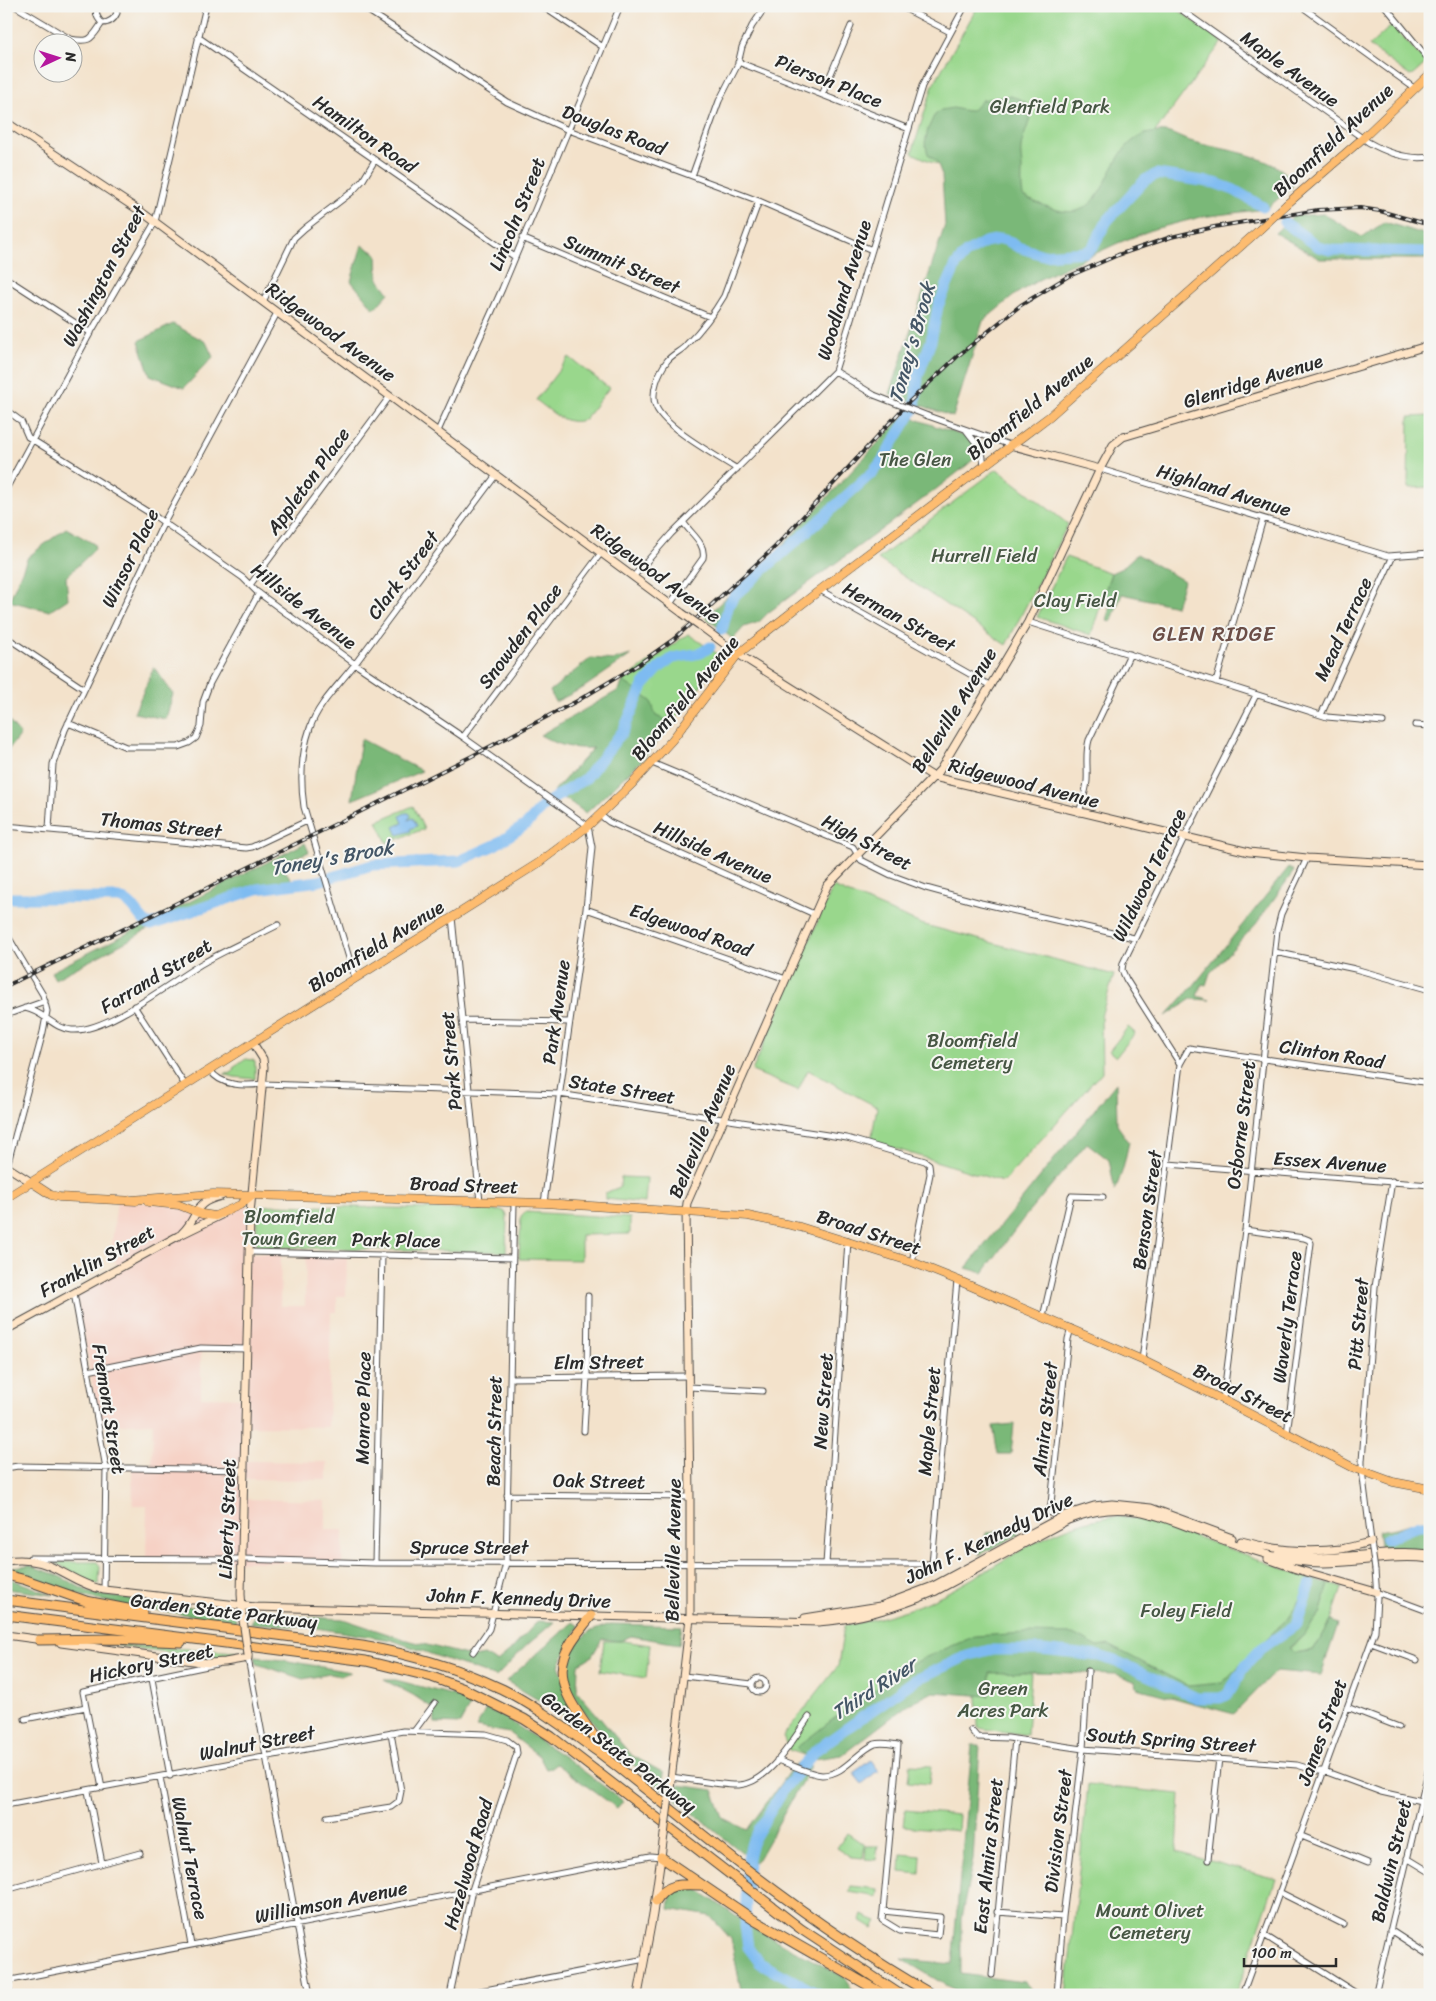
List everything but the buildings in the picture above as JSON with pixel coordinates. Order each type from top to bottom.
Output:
[{"type":"highway","points":[[6,1575],[99,1604],[252,1631]]},
{"type":"highway","name":"Garden State Parkway","points":[[6,1600],[368,1646],[407,1654],[440,1664],[503,1690],[532,1706],[610,1760],[737,1862],[856,1949],[932,1995]]},
{"type":"highway","name":"Garden State Parkway","points":[[6,1614],[360,1660],[399,1668],[456,1686],[524,1719],[552,1737],[801,1929],[901,1995]]},
{"type":"highway","points":[[591,1616],[571,1642],[565,1654],[562,1665],[563,1676],[573,1704],[586,1725],[600,1742],[610,1760]]},
{"type":"highway","points":[[39,1640],[113,1639],[248,1645]]},
{"type":"highway","points":[[661,1858],[754,1920],[885,1995]]},
{"type":"highway","points":[[656,1901],[666,1888],[673,1885],[702,1885]]},
{"type":"main road","name":"Bloomfield Avenue","points":[[6,1198],[537,864],[588,826],[652,763],[738,654],[1056,411],[1362,139],[1430,74]]},
{"type":"main road","name":"Ridgewood Avenue","points":[[6,122],[155,222],[738,654],[934,778],[1184,838],[1269,855],[1430,865]]},
{"type":"main road","name":"Glenridge Avenue","points":[[1100,468],[1113,445],[1124,437],[1430,345]]},
{"type":"main road","name":"Highland Avenue","points":[[1010,445],[1100,468]]},
{"type":"main road","name":"Belleville Avenue","points":[[638,1995],[656,1901],[690,1618],[686,1211],[688,1203],[827,886],[934,778],[1028,622],[1100,468]]},
{"type":"main road","name":"Liberty Street","points":[[248,1656],[241,1606],[249,1252],[252,1194],[264,1062],[253,1042]]},
{"type":"main road","points":[[6,1166],[31,1182]]},
{"type":"main road","name":"Broad Street","points":[[31,1182],[51,1195],[59,1197],[175,1204],[210,1216],[223,1214]]},
{"type":"main road","name":"Broad Street","points":[[131,1200],[209,1194],[252,1194],[544,1203],[748,1216],[800,1227],[912,1262],[1044,1316],[1142,1360],[1362,1470],[1406,1485],[1430,1489]]},
{"type":"main road","name":"Franklin Street","points":[[178,1236],[186,1229],[195,1212],[207,1200],[227,1194]]},
{"type":"main road","points":[[223,1214],[243,1204],[252,1194]]},
{"type":"main road","name":"Franklin Street","points":[[6,1330],[178,1236],[223,1214]]},
{"type":"main road","name":"John F. Kennedy Drive","points":[[796,1621],[809,1617],[860,1611],[915,1594],[1066,1514],[1094,1506],[1112,1504],[1151,1508],[1282,1554],[1318,1558],[1407,1552],[1430,1554]]},
{"type":"main road","name":"John F. Kennedy Drive","points":[[18,1559],[44,1562],[84,1584],[104,1590],[241,1606],[796,1621],[841,1620],[862,1617],[899,1606],[936,1592],[1068,1520],[1095,1512],[1122,1510],[1150,1513],[1262,1553],[1299,1562],[1337,1564],[1407,1557],[1430,1560]]},
{"type":"main road","points":[[1217,1538],[1296,1569],[1376,1592]]},
{"type":"main road","points":[[1241,1541],[1277,1549],[1304,1550],[1372,1545]]},
{"type":"main road","name":"Spruce Street","points":[[6,1561],[18,1559]]},
{"type":"main road","points":[[6,1635],[202,1662],[225,1662],[248,1656]]},
{"type":"main road","points":[[6,1982],[8,1995]]},
{"type":"street","points":[[15,6],[70,38],[84,41],[91,39],[102,23],[109,22],[115,17],[117,13],[114,6]]},
{"type":"street","points":[[99,6],[96,13],[102,23]]},
{"type":"street","name":"Washington Street","points":[[6,489],[91,333],[155,222],[206,6]]},
{"type":"street","name":"Douglas Road","points":[[361,6],[507,102],[568,129],[759,201],[872,250]]},
{"type":"street","points":[[542,6],[603,47]]},
{"type":"street","name":"Lincoln Street","points":[[438,432],[502,289],[620,6]]},
{"type":"street","points":[[692,176],[719,101],[738,62],[742,47],[752,26],[766,6]]},
{"type":"street","points":[[900,6],[950,32]]},
{"type":"street","name":"Woodland Avenue","points":[[633,577],[683,522],[835,371],[922,86],[966,6]]},
{"type":"street","name":"Maple Avenue","points":[[1176,6],[1362,139],[1398,155],[1414,158],[1430,157]]},
{"type":"street","points":[[1301,6],[1414,88]]},
{"type":"street","points":[[1385,6],[1430,60]]},
{"type":"street","points":[[822,95],[851,26]]},
{"type":"street","name":"Hamilton Road","points":[[198,37],[515,257]]},
{"type":"street","name":"Pierson Place","points":[[738,62],[908,129]]},
{"type":"street","points":[[263,302],[294,238],[352,192],[363,180],[375,160]]},
{"type":"street","points":[[737,469],[667,423],[655,404],[655,386],[661,369],[667,360],[686,346],[710,317],[724,296],[759,201]]},
{"type":"street","name":"Summit Street","points":[[522,238],[710,317]]},
{"type":"street","points":[[6,278],[91,333]]},
{"type":"street","name":"Winsor Place","points":[[49,829],[53,764],[68,723],[164,522],[277,312]]},
{"type":"street","points":[[835,371],[874,395],[1010,445]]},
{"type":"street","name":"Appleton Place","points":[[250,585],[390,396]]},
{"type":"street","name":"Hillside Avenue","points":[[6,410],[21,421],[28,437],[32,440],[164,522],[243,578],[259,593],[355,664],[560,804],[588,826]]},
{"type":"street","points":[[966,430],[982,450],[984,465]]},
{"type":"street","name":"Highland Avenue","points":[[1100,468],[1388,556],[1430,553]]},
{"type":"street","name":"Clark Street","points":[[355,978],[303,799],[301,775],[310,728],[316,713],[355,664],[496,475]]},
{"type":"street","points":[[1216,682],[1263,518]]},
{"type":"street","points":[[670,604],[704,554],[701,544],[683,522]]},
{"type":"street","name":"Snowden Place","points":[[463,737],[601,553]]},
{"type":"street","name":"Mead Terrace","points":[[1321,715],[1393,556]]},
{"type":"street","name":"Herman Street","points":[[820,590],[991,686]]},
{"type":"street","points":[[68,723],[126,747],[178,747],[189,743],[196,738],[201,726],[203,702],[210,683],[259,593]]},
{"type":"street","points":[[1028,622],[1328,718],[1383,722]]},
{"type":"street","points":[[6,637],[84,689]]},
{"type":"street","points":[[1079,813],[1086,786],[1088,740],[1130,654]]},
{"type":"street","name":"Wildwood Terrace","points":[[1180,1064],[1126,979],[1122,970],[1123,963],[1256,695]]},
{"type":"street","points":[[1415,725],[1430,726]]},
{"type":"street","name":"High Street","points":[[652,763],[853,848],[861,860],[891,875],[926,888],[981,903],[1134,938]]},
{"type":"street","name":"Hillside Avenue","points":[[600,815],[609,822],[814,914]]},
{"type":"street","name":"Thomas Street","points":[[6,826],[246,848],[308,821]]},
{"type":"street","name":"Park Avenue","points":[[544,1203],[586,909],[592,847],[588,826]]},
{"type":"street","name":"Osborne Street","points":[[1223,1400],[1245,1230],[1275,952],[1281,914],[1303,858]]},
{"type":"street","name":"Edgewood Road","points":[[586,909],[786,979]]},
{"type":"street","name":"Park Street","points":[[452,918],[480,1202]]},
{"type":"street","name":"Farrand Street","points":[[46,1019],[65,1030],[75,1031],[104,1024],[205,962],[278,925]]},
{"type":"street","points":[[6,933],[41,990],[45,1001],[46,1019],[6,1166]]},
{"type":"street","points":[[1275,952],[1355,969],[1430,990]]},
{"type":"street","points":[[6,1015],[45,1001]]},
{"type":"street","points":[[134,1006],[185,1085]]},
{"type":"street","points":[[25,1008],[40,1013],[46,1019]]},
{"type":"street","points":[[462,1020],[569,1022]]},
{"type":"street","name":"Clinton Road","points":[[1180,1064],[1189,1048],[1430,1083]]},
{"type":"street","name":"Benson Street","points":[[1142,1360],[1180,1064]]},
{"type":"street","name":"State Street","points":[[210,1070],[216,1077],[243,1085],[263,1084],[559,1094],[847,1138],[925,1161],[929,1164],[930,1174],[912,1262]]},
{"type":"street","name":"Essex Avenue","points":[[1168,1164],[1430,1185]]},
{"type":"street","name":"Pitt Street","points":[[1362,1470],[1375,1287],[1392,1181]]},
{"type":"street","points":[[1044,1316],[1071,1196],[1103,1197]]},
{"type":"street","name":"Beach Street","points":[[473,1652],[489,1629],[506,1563],[514,1203]]},
{"type":"street","name":"Waverly Terrace","points":[[1245,1230],[1304,1238],[1311,1243],[1288,1434]]},
{"type":"street","name":"New Street","points":[[826,1564],[848,1241]]},
{"type":"street","name":"Park Place","points":[[249,1252],[513,1258]]},
{"type":"street","name":"Monroe Place","points":[[375,1562],[382,1255]]},
{"type":"street","name":"Maple Street","points":[[932,1564],[957,1280]]},
{"type":"street","name":"Fremont Street","points":[[74,1293],[106,1468],[104,1590]]},
{"type":"street","points":[[584,1431],[588,1296]]},
{"type":"street","name":"Almira Street","points":[[1050,1513],[1068,1339],[1071,1328]]},
{"type":"street","points":[[88,1371],[201,1348],[247,1349]]},
{"type":"street","name":"Elm Street","points":[[510,1378],[689,1376]]},
{"type":"street","points":[[689,1387],[762,1391]]},
{"type":"street","points":[[6,1468],[18,1466],[245,1470]]},
{"type":"street","name":"James Street","points":[[1242,1995],[1377,1623],[1372,1545],[1362,1470]]},
{"type":"street","name":"Oak Street","points":[[507,1495],[690,1497]]},
{"type":"street","name":"Spruce Street","points":[[18,1559],[932,1564]]},
{"type":"street","points":[[1376,1592],[1430,1612]]},
{"type":"street","points":[[1371,1643],[1417,1660]]},
{"type":"street","name":"Liberty Street","points":[[248,1656],[310,1995]]},
{"type":"street","name":"Hickory Street","points":[[86,1707],[83,1692],[152,1679],[225,1662]]},
{"type":"street","name":"Division Street","points":[[1058,1995],[1063,1917],[1083,1749],[1088,1671]]},
{"type":"street","points":[[684,1676],[752,1684]]},
{"type":"street","points":[[152,1679],[170,1776]]},
{"type":"street","points":[[414,1730],[434,1703]]},
{"type":"street","points":[[25,1719],[86,1707],[102,1788]]},
{"type":"street","points":[[1347,1707],[1399,1726]]},
{"type":"street","points":[[671,1777],[738,1785],[755,1780],[777,1760],[809,1717]]},
{"type":"street","name":"Walnut Street","points":[[6,1806],[170,1776],[266,1756],[414,1730],[486,1734],[513,1743]]},
{"type":"street","name":"South Spring Street","points":[[971,1730],[977,1736],[1015,1739],[1083,1749],[1297,1765],[1324,1771],[1381,1792],[1430,1803]]},
{"type":"street","points":[[327,1817],[390,1806],[399,1801],[401,1791],[391,1733]]},
{"type":"street","name":"East Almira Street","points":[[992,1975],[1015,1739]]},
{"type":"street","name":"Hazelwood Road","points":[[450,1995],[472,1890],[517,1753],[513,1743]]},
{"type":"street","points":[[777,1760],[813,1773],[831,1774],[873,1745],[880,1743],[898,1745],[882,1920],[900,1931],[938,1935],[940,1917],[883,1911]]},
{"type":"street","points":[[1208,1860],[1219,1758]]},
{"type":"street","name":"Baldwin Street","points":[[1375,1995],[1430,1763]]},
{"type":"street","name":"Walnut Terrace","points":[[160,1777],[191,1945]]},
{"type":"street","points":[[88,1791],[102,1863]]},
{"type":"street","points":[[1299,1835],[1368,1862]]},
{"type":"street","points":[[6,1890],[140,1853]]},
{"type":"street","name":"Williamson Avenue","points":[[6,1982],[396,1904],[650,1856],[661,1858]]},
{"type":"street","points":[[1407,1858],[1430,1872]]},
{"type":"street","points":[[1279,1892],[1343,1924]]},
{"type":"street","points":[[997,1912],[1063,1917]]},
{"type":"street","points":[[1390,1930],[1430,1956]]},
{"type":"street","points":[[1264,1935],[1359,1995]]},
{"type":"street","points":[[459,1995],[645,1959]]},
{"type":"shaded area","points":[[117,1201],[173,1205],[210,1217],[240,1206],[247,1206],[249,1211],[247,1253],[281,1254],[280,1306],[305,1306],[306,1254],[347,1255],[346,1296],[337,1296],[337,1312],[331,1312],[328,1427],[247,1426],[248,1349],[201,1350],[201,1397],[245,1398],[245,1461],[327,1462],[327,1480],[245,1479],[244,1499],[326,1501],[326,1530],[343,1530],[342,1563],[146,1560],[147,1505],[133,1505],[132,1469],[152,1469],[153,1423],[100,1425],[76,1293],[119,1270],[111,1250]]},
{"type":"green space","name":"Glenfield Park","points":[[978,6],[1173,6],[1222,42],[1082,230],[912,153],[933,85]]},
{"type":"green space","points":[[1392,25],[1426,63],[1413,75],[1410,76],[1369,46]]},
{"type":"green space","points":[[1009,96],[1020,99],[1027,104],[1030,110],[1021,151],[1023,196],[1054,209],[1073,211],[1086,207],[1097,197],[1121,154],[1132,142],[1146,134],[1158,132],[1168,133],[1190,141],[1243,153],[1260,159],[1286,173],[1290,177],[1292,187],[1266,209],[1201,217],[1154,229],[1118,243],[1040,279],[1016,294],[983,321],[953,417],[890,394],[945,225],[942,175],[937,162],[928,154],[925,143],[928,129],[934,116],[941,110],[953,108],[967,111],[974,109],[982,100]]},
{"type":"green space","points":[[1324,214],[1362,237],[1385,222],[1430,236],[1430,259],[1320,259],[1275,233],[1293,216]]},
{"type":"green space","points":[[362,245],[377,254],[378,278],[389,293],[374,309],[351,281]]},
{"type":"green space","points":[[173,324],[206,342],[213,357],[184,388],[150,375],[139,341]]},
{"type":"green space","points":[[569,357],[609,388],[585,419],[578,421],[565,420],[559,417],[536,400]]},
{"type":"green space","name":"The Glen","points":[[904,415],[989,445],[966,466],[931,493],[769,612],[759,622],[744,627],[733,639],[705,617],[779,549]]},
{"type":"green space","points":[[1430,416],[1430,487],[1408,488],[1409,417]]},
{"type":"green space","name":"Hurrell Field","points":[[997,469],[1068,524],[1006,645],[878,559]]},
{"type":"green space","points":[[66,528],[94,544],[95,549],[66,577],[68,599],[50,611],[9,601],[28,557]]},
{"type":"green space","points":[[1137,554],[1184,581],[1176,606],[1122,594],[1111,622],[1107,621],[1110,603],[1102,601],[1111,573],[1122,568]]},
{"type":"green space","name":"Clay Field","points":[[1066,557],[1111,573],[1091,635],[1037,617]]},
{"type":"green space","points":[[688,634],[722,657],[673,723],[640,762],[586,813],[554,791],[594,747],[623,681]]},
{"type":"green space","points":[[631,655],[583,688],[555,702],[550,691],[591,658],[613,660]]},
{"type":"green space","points":[[154,667],[173,694],[166,719],[134,713]]},
{"type":"green space","points":[[623,681],[651,701],[656,716],[673,723],[640,762],[586,813],[554,791],[594,748],[566,746],[540,735],[619,690]]},
{"type":"green space","points":[[6,718],[20,734],[6,753]]},
{"type":"green space","points":[[361,739],[422,771],[352,800]]},
{"type":"green space","points":[[413,806],[424,829],[387,843],[377,821]]},
{"type":"green space","points":[[305,843],[309,852],[279,863],[292,880],[292,887],[255,891],[146,930],[55,979],[51,972]]},
{"type":"green space","points":[[1289,867],[1294,871],[1256,924],[1210,973],[1206,985],[1202,984],[1197,996],[1210,1000],[1191,999],[1166,1016],[1194,985]]},
{"type":"green space","name":"Bloomfield Cemetery","points":[[833,887],[921,924],[1114,975],[1101,1016],[1102,1072],[1003,1182],[871,1141],[877,1107],[808,1070],[798,1090],[752,1071]]},
{"type":"green space","points":[[1128,1027],[1135,1033],[1116,1057],[1109,1051]]},
{"type":"green space","points":[[246,1059],[255,1062],[255,1079],[224,1074],[234,1071],[233,1068]]},
{"type":"green space","points":[[1116,1083],[1117,1125],[1129,1142],[1123,1169],[1115,1191],[1109,1160],[1087,1143],[1023,1219],[983,1273],[966,1268]]},
{"type":"green space","points":[[621,1177],[647,1178],[645,1203],[605,1199],[605,1193],[620,1187]]},
{"type":"green space","name":"Bloomfield Town Green","points":[[274,1205],[504,1211],[507,1215],[506,1252],[256,1247],[257,1207]]},
{"type":"green space","points":[[525,1212],[630,1218],[630,1234],[581,1235],[581,1260],[519,1259],[521,1216]]},
{"type":"green space","points":[[1014,1424],[1011,1454],[998,1454],[993,1426]]},
{"type":"green space","name":"Foley Field","points":[[1111,1517],[1129,1517],[1161,1524],[1309,1578],[1300,1599],[1289,1617],[1236,1669],[1223,1696],[1202,1697],[1108,1653],[905,1681],[804,1755],[789,1750],[783,1736],[838,1666],[844,1626],[918,1606],[942,1595],[1046,1537],[1089,1521]]},
{"type":"green space","points":[[1422,1520],[1430,1521],[1430,1552],[1381,1550],[1378,1531]]},
{"type":"green space","points":[[1013,1530],[1020,1534],[979,1555],[986,1533]]},
{"type":"green space","points":[[54,1562],[97,1562],[100,1566],[99,1584],[96,1585]]},
{"type":"green space","points":[[29,1565],[57,1575],[91,1593],[235,1612],[236,1622],[121,1605],[86,1597],[6,1572],[6,1568]]},
{"type":"green space","points":[[1309,1578],[1329,1584],[1320,1614],[1304,1635],[1289,1648],[1295,1653],[1314,1650],[1331,1621],[1338,1624],[1321,1675],[1276,1671],[1234,1714],[1137,1688],[1136,1682],[1116,1674],[990,1673],[989,1696],[933,1692],[909,1704],[842,1755],[815,1759],[804,1755],[796,1748],[841,1713],[853,1708],[897,1672],[975,1636],[1026,1633],[1073,1634],[1098,1647],[1109,1645],[1188,1686],[1222,1683],[1289,1617],[1300,1599]]},
{"type":"green space","points":[[6,1579],[11,1579],[53,1595],[6,1589]]},
{"type":"green space","points":[[1329,1584],[1342,1588],[1331,1621],[1314,1650],[1295,1653],[1289,1649],[1304,1635],[1320,1614]]},
{"type":"green space","points":[[255,1614],[343,1619],[403,1639],[475,1657],[484,1655],[497,1662],[538,1621],[554,1622],[526,1646],[496,1677],[391,1640],[316,1628],[251,1623]]},
{"type":"green space","points":[[573,1622],[579,1626],[559,1665],[579,1720],[574,1721],[506,1681]]},
{"type":"green space","points":[[610,1624],[682,1626],[679,1644],[631,1636],[620,1641],[602,1639],[592,1656],[578,1665],[577,1691],[631,1755],[664,1773],[662,1790],[620,1753],[602,1733],[580,1706],[567,1682],[567,1663],[573,1645],[589,1632]]},
{"type":"green space","points":[[604,1641],[623,1641],[650,1645],[646,1678],[600,1671]]},
{"type":"green space","points":[[105,1644],[239,1652],[214,1658]]},
{"type":"green space","points":[[255,1657],[350,1672],[341,1676],[330,1674],[303,1679],[257,1664]]},
{"type":"green space","name":"Green Acres Park","points":[[976,1660],[1031,1672],[1027,1735],[978,1728]]},
{"type":"green space","points":[[384,1680],[396,1680],[467,1699],[471,1704],[460,1724],[435,1723],[434,1709],[413,1695]]},
{"type":"green space","points":[[486,1709],[501,1715],[569,1760],[623,1801],[617,1808],[556,1764],[546,1769],[539,1756],[509,1733],[476,1727]]},
{"type":"green space","points":[[972,1745],[980,1745],[973,1860],[961,1919],[961,1974],[1024,1982],[1038,1995],[966,1995],[902,1959],[952,1964]]},
{"type":"green space","points":[[799,1763],[811,1766],[758,1859],[754,1862],[677,1800],[679,1785],[713,1790],[723,1818],[747,1830],[791,1769]]},
{"type":"green space","points":[[910,1765],[931,1766],[929,1784],[908,1782]]},
{"type":"green space","name":"Mount Olivet Cemetery","points":[[1088,1785],[1180,1794],[1177,1852],[1276,1879],[1236,1995],[1066,1995]]},
{"type":"green space","points":[[905,1810],[959,1815],[958,1831],[903,1826]]},
{"type":"green space","points":[[847,1833],[865,1845],[863,1858],[851,1857],[837,1848]]},
{"type":"green space","points":[[866,1846],[878,1846],[876,1860],[865,1859]]},
{"type":"green space","points":[[901,1854],[921,1856],[920,1874],[900,1872]]},
{"type":"green space","points":[[851,1886],[879,1889],[878,1897],[849,1892]]},
{"type":"green space","points":[[685,1887],[699,1890],[751,1927],[844,1977],[856,1995],[742,1995],[731,1939],[710,1916],[669,1909],[671,1892]]},
{"type":"green space","points":[[862,1915],[877,1921],[873,1928],[860,1920]]},
{"type":"water","points":[[409,813],[411,816],[408,820],[413,818],[417,826],[410,829],[411,831],[398,835],[394,827],[403,823],[400,816]]},
{"type":"water","points":[[871,1760],[879,1771],[862,1784],[853,1773]]},
{"type":"waterway","name":"Toney's Brook","points":[[722,630],[729,604],[736,594],[874,471],[882,461],[915,407],[918,376],[931,341],[938,306],[956,265],[966,253],[985,242],[1001,239],[1043,255],[1086,252],[1092,248],[1107,221],[1145,180],[1157,174],[1215,183],[1234,190],[1263,207]]},
{"type":"waterway","name":"Toney's Brook","points":[[1284,222],[1319,247],[1330,250],[1430,252]]},
{"type":"waterway","name":"Toney's Brook","points":[[6,898],[119,898],[130,904],[143,920],[151,925],[257,889],[319,881],[372,865],[459,861],[495,845],[527,824],[545,804],[586,778],[623,731],[643,686],[659,668],[673,658],[701,653],[710,647]]},
{"type":"waterway","name":"Third River","points":[[1386,1539],[1420,1525],[1430,1525]]},
{"type":"waterway","name":"Third River","points":[[820,1995],[760,1963],[748,1947],[745,1925],[748,1858],[752,1842],[783,1790],[816,1750],[915,1680],[967,1656],[989,1650],[1041,1650],[1099,1656],[1118,1662],[1197,1698],[1220,1698],[1227,1695],[1247,1664],[1261,1649],[1297,1624],[1310,1585]]},
{"type":"railway","points":[[6,986],[472,756],[577,701],[636,666],[674,639],[774,548],[909,402],[959,355],[1021,305],[1067,277],[1118,255],[1171,237],[1214,227],[1318,210],[1360,208],[1380,211],[1430,225]]},
{"type":"district","name":"GLEN RIDGE","points":[[1214,634]]}]
